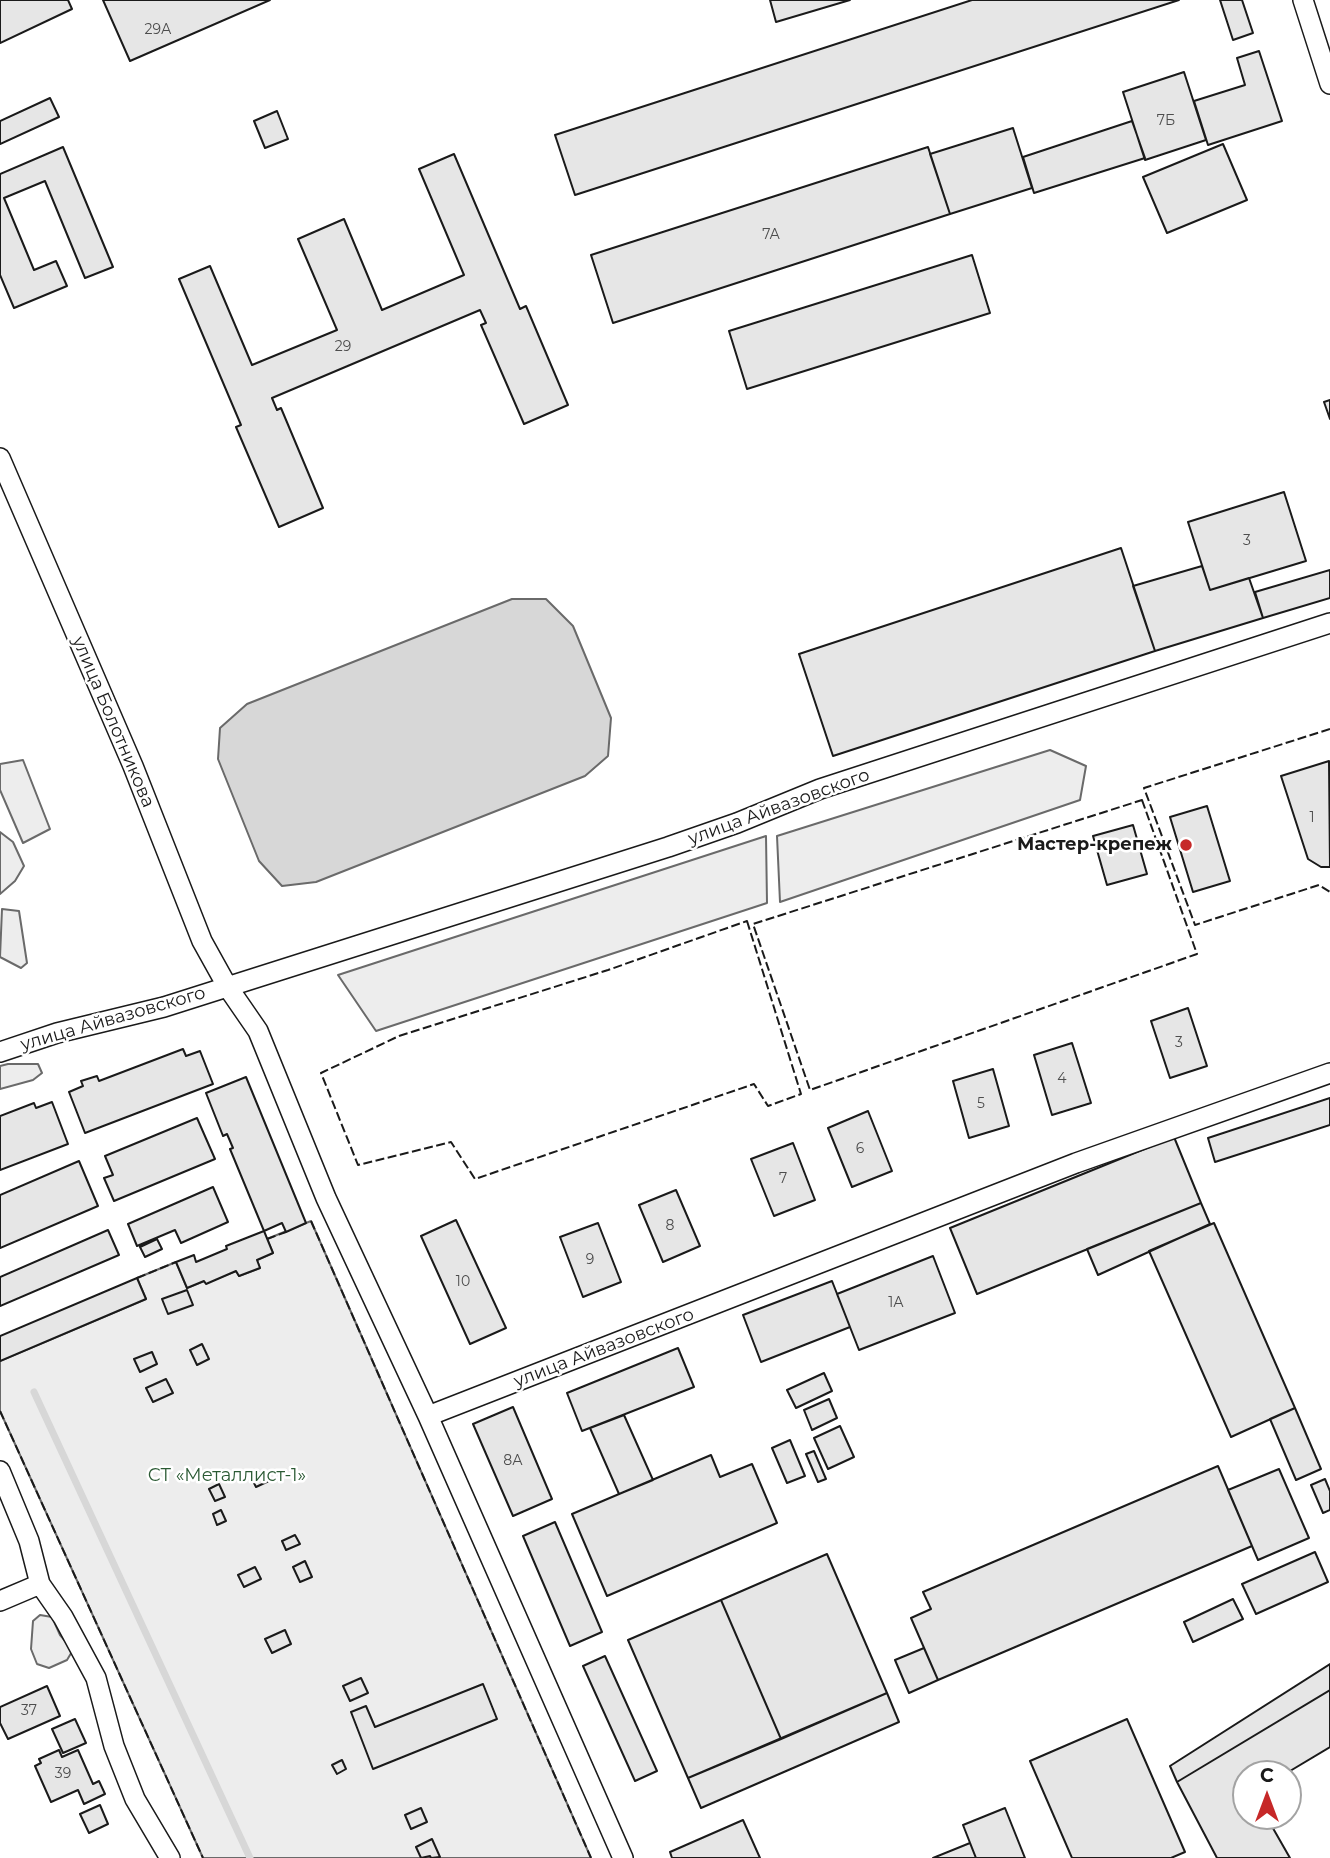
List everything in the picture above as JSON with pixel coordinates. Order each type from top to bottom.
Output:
[{"type":"street","points":[[1303,0],[1330,84]]},
{"type":"street","name":"улица Болотникова","points":[[0,458],[133,766],[202,942],[227,986]]},
{"type":"street","name":"улица Айвазовского","points":[[0,1052],[57,1033],[164,1007],[668,848],[820,789],[1330,623]]},
{"type":"street","name":"улица Айвазовского","points":[[227,986],[258,1031],[326,1198],[428,1416],[623,1858]]},
{"type":"street","name":"улица Айвазовского","points":[[428,1416],[1076,1163],[1330,1073]]},
{"type":"street","points":[[0,1471],[29,1541],[40,1584],[63,1618],[96,1678],[114,1746],[135,1800],[170,1858]]},
{"type":"street","points":[[0,1601],[40,1584]]},
{"type":"shaded area","points":[[512,599],[546,599],[573,626],[611,718],[608,756],[585,776],[316,882],[282,886],[259,861],[218,759],[220,728],[247,704]]},
{"type":"shaded area","points":[[1050,750],[1086,766],[1080,800],[780,902],[777,836]]},
{"type":"shaded area","points":[[23,760],[50,829],[23,843],[0,790],[0,764]]},
{"type":"shaded area","points":[[0,832],[13,842],[24,866],[15,881],[0,894]]},
{"type":"shaded area","points":[[766,836],[767,903],[376,1031],[338,975]]},
{"type":"shaded area","points":[[2,909],[19,911],[27,963],[21,968],[0,957]]},
{"type":"shaded area","points":[[38,1064],[42,1073],[33,1080],[0,1089],[0,1066]]},
{"type":"shaded area","name":"СТ «Металлист-1»","points":[[311,1221],[591,1858],[203,1858],[0,1411],[0,1361],[146,1299],[137,1278],[176,1262],[187,1288],[236,1271],[239,1276],[260,1268],[257,1260],[273,1253],[267,1239]]},
{"type":"shaded area","points":[[40,1615],[52,1617],[60,1635],[73,1650],[67,1660],[49,1668],[37,1664],[31,1649],[33,1621]]},
{"type":"building","points":[[0,0],[68,0],[72,9],[0,43]]},
{"type":"building","points":[[103,0],[270,0],[130,61]]},
{"type":"building","points":[[770,0],[850,0],[776,22]]},
{"type":"building","points":[[972,0],[1179,0],[575,195],[555,135]]},
{"type":"building","points":[[1220,0],[1242,0],[1253,33],[1233,40]]},
{"type":"building","points":[[1259,51],[1282,121],[1208,145],[1194,101],[1245,85],[1237,58]]},
{"type":"building","points":[[1184,72],[1206,140],[1145,160],[1123,92]]},
{"type":"building","points":[[50,98],[59,117],[0,144],[0,121]]},
{"type":"building","points":[[277,111],[288,139],[265,148],[254,121]]},
{"type":"building","points":[[1132,121],[1145,158],[1034,193],[1023,157]]},
{"type":"building","points":[[1013,128],[1032,188],[950,214],[930,154]]},
{"type":"building","points":[[1223,144],[1247,200],[1167,233],[1143,177]]},
{"type":"building","points":[[63,147],[113,267],[85,278],[45,181],[4,198],[34,270],[56,261],[67,286],[14,308],[0,275],[0,174]]},
{"type":"building","points":[[928,147],[950,214],[613,323],[591,255]]},
{"type":"building","points":[[454,154],[520,309],[526,306],[568,405],[524,424],[481,325],[486,323],[480,310],[272,398],[277,410],[281,408],[323,508],[279,527],[236,427],[241,425],[179,279],[210,266],[252,365],[337,330],[298,239],[344,219],[382,310],[464,275],[419,169]]},
{"type":"building","points":[[972,255],[990,313],[747,389],[729,331]]},
{"type":"building","points":[[1330,400],[1330,419],[1324,402]]},
{"type":"building","points":[[1284,492],[1306,561],[1210,590],[1188,522]]},
{"type":"building","points":[[1121,548],[1155,651],[833,756],[799,654]]},
{"type":"building","points":[[1202,566],[1210,590],[1249,578],[1263,618],[1155,651],[1133,586]]},
{"type":"building","points":[[1330,570],[1330,598],[1263,618],[1255,592]]},
{"type":"building","points":[[1329,761],[1330,867],[1321,867],[1308,859],[1281,776]]},
{"type":"building","points":[[1207,806],[1230,881],[1193,892],[1170,817]]},
{"type":"building","points":[[1133,825],[1147,874],[1107,885],[1093,836]]},
{"type":"building","points":[[1188,1008],[1207,1066],[1170,1078],[1151,1021]]},
{"type":"building","points":[[1072,1043],[1091,1103],[1052,1115],[1034,1055]]},
{"type":"building","points":[[183,1049],[186,1056],[200,1051],[213,1084],[85,1133],[69,1092],[83,1086],[81,1081],[97,1076],[99,1081]]},
{"type":"building","points":[[993,1069],[1009,1126],[969,1138],[953,1081]]},
{"type":"building","points":[[246,1077],[306,1223],[286,1232],[282,1223],[264,1231],[230,1149],[233,1148],[227,1134],[223,1136],[206,1093]]},
{"type":"building","points":[[1330,1098],[1330,1125],[1215,1162],[1208,1138]]},
{"type":"building","points":[[52,1102],[68,1144],[0,1170],[0,1116],[34,1103],[36,1108]]},
{"type":"building","points":[[868,1111],[892,1171],[852,1187],[828,1128]]},
{"type":"building","points":[[197,1118],[215,1159],[114,1201],[104,1178],[113,1175],[105,1156]]},
{"type":"building","points":[[1174,1137],[1201,1203],[977,1294],[950,1228]]},
{"type":"building","points":[[793,1143],[815,1200],[774,1216],[751,1159]]},
{"type":"building","points":[[79,1161],[98,1206],[0,1248],[0,1195]]},
{"type":"building","points":[[213,1187],[228,1222],[181,1243],[175,1230],[137,1246],[128,1224]]},
{"type":"building","points":[[676,1190],[700,1246],[663,1262],[639,1205]]},
{"type":"building","points":[[1201,1203],[1210,1224],[1098,1275],[1087,1249]]},
{"type":"building","points":[[456,1220],[506,1328],[470,1344],[421,1236]]},
{"type":"building","points":[[598,1223],[621,1282],[583,1297],[560,1237]]},
{"type":"building","points":[[1214,1223],[1295,1408],[1231,1437],[1149,1251]]},
{"type":"building","points":[[108,1230],[119,1255],[0,1306],[0,1277]]},
{"type":"building","points":[[264,1231],[273,1253],[257,1260],[260,1268],[239,1276],[236,1271],[206,1284],[204,1281],[187,1288],[176,1262],[194,1255],[196,1262],[227,1249],[226,1246]]},
{"type":"building","points":[[157,1239],[162,1249],[145,1257],[140,1247]]},
{"type":"building","points":[[933,1256],[955,1313],[859,1350],[837,1294]]},
{"type":"building","points":[[137,1278],[146,1299],[0,1361],[0,1336]]},
{"type":"building","points":[[832,1281],[850,1327],[761,1362],[743,1315]]},
{"type":"building","points":[[187,1290],[193,1305],[168,1314],[162,1299]]},
{"type":"building","points":[[202,1344],[209,1359],[197,1365],[190,1350]]},
{"type":"building","points":[[678,1348],[694,1387],[582,1431],[567,1393]]},
{"type":"building","points":[[152,1352],[157,1364],[140,1372],[134,1359]]},
{"type":"building","points":[[824,1373],[832,1391],[796,1408],[787,1390]]},
{"type":"building","points":[[166,1379],[173,1393],[153,1402],[146,1388]]},
{"type":"building","points":[[829,1399],[837,1418],[812,1430],[804,1410]]},
{"type":"building","points":[[513,1407],[552,1499],[513,1516],[473,1424]]},
{"type":"building","points":[[1295,1408],[1321,1469],[1296,1480],[1270,1419]]},
{"type":"building","points":[[624,1415],[653,1480],[619,1494],[590,1428]]},
{"type":"building","points":[[840,1426],[854,1457],[828,1469],[814,1438]]},
{"type":"building","points":[[790,1440],[805,1476],[787,1483],[772,1448]]},
{"type":"building","points":[[814,1451],[826,1479],[818,1482],[806,1454]]},
{"type":"building","points":[[711,1455],[720,1477],[752,1464],[777,1523],[607,1596],[572,1514]]},
{"type":"building","points":[[1218,1466],[1252,1546],[938,1680],[911,1618],[931,1609],[923,1592]]},
{"type":"building","points":[[1279,1469],[1309,1538],[1258,1560],[1228,1490]]},
{"type":"building","points":[[261,1472],[262,1475],[268,1473],[271,1480],[256,1487],[251,1477]]},
{"type":"building","points":[[1325,1479],[1330,1491],[1330,1510],[1323,1513],[1311,1485]]},
{"type":"building","points":[[219,1484],[225,1497],[215,1501],[209,1489]]},
{"type":"building","points":[[221,1510],[226,1521],[217,1525],[213,1514]]},
{"type":"building","points":[[555,1522],[602,1632],[570,1646],[523,1536]]},
{"type":"building","points":[[295,1535],[300,1544],[286,1550],[282,1541]]},
{"type":"building","points":[[1315,1552],[1328,1582],[1256,1614],[1242,1584]]},
{"type":"building","points":[[827,1554],[887,1693],[781,1739],[721,1600]]},
{"type":"building","points":[[305,1561],[312,1577],[300,1582],[293,1567]]},
{"type":"building","points":[[255,1567],[261,1579],[244,1587],[238,1575]]},
{"type":"building","points":[[1233,1599],[1243,1619],[1193,1642],[1184,1622]]},
{"type":"building","points":[[721,1600],[781,1739],[688,1778],[628,1640]]},
{"type":"building","points":[[285,1630],[291,1644],[272,1653],[265,1639]]},
{"type":"building","points":[[924,1648],[938,1680],[909,1693],[895,1660]]},
{"type":"building","points":[[605,1656],[657,1771],[635,1781],[583,1666]]},
{"type":"building","points":[[1330,1664],[1330,1690],[1177,1782],[1170,1766]]},
{"type":"building","points":[[361,1678],[368,1693],[350,1701],[343,1686]]},
{"type":"building","points":[[483,1684],[497,1719],[373,1769],[351,1712],[366,1706],[375,1727]]},
{"type":"building","points":[[47,1686],[60,1716],[8,1739],[0,1723],[0,1707]]},
{"type":"building","points":[[1330,1690],[1330,1747],[1302,1764],[1302,1760],[1232,1760],[1232,1830],[1274,1830],[1290,1858],[1217,1858],[1177,1782]]},
{"type":"building","points":[[887,1693],[899,1722],[701,1808],[688,1778]]},
{"type":"building","points":[[75,1719],[86,1743],[63,1753],[52,1729]]},
{"type":"building","points":[[1127,1719],[1185,1852],[1171,1858],[1072,1858],[1030,1761]]},
{"type":"building","points":[[59,1750],[62,1757],[78,1750],[93,1784],[99,1781],[105,1794],[84,1804],[78,1790],[51,1802],[35,1766],[41,1763],[39,1759]]},
{"type":"building","points":[[342,1760],[346,1769],[337,1774],[332,1765]]},
{"type":"building","points":[[100,1805],[108,1824],[89,1833],[80,1814]]},
{"type":"building","points":[[421,1808],[427,1822],[411,1829],[405,1815]]},
{"type":"building","points":[[1005,1808],[1025,1858],[976,1858],[963,1825]]},
{"type":"building","points":[[743,1820],[760,1858],[672,1858],[670,1852]]},
{"type":"building","points":[[432,1839],[440,1857],[421,1858],[416,1847]]},
{"type":"building","points":[[970,1843],[976,1858],[933,1858]]},
{"type":"waterway","points":[[34,1392],[250,1858]]},
{"type":"fence","points":[[1330,729],[1144,788],[1195,925],[1319,885],[1330,892]]},
{"type":"fence","points":[[1142,800],[1197,954],[810,1090],[753,924],[1142,800]]},
{"type":"fence","points":[[747,921],[801,1094],[768,1106],[754,1084],[475,1179],[451,1142],[358,1165],[321,1073],[399,1036],[608,970],[747,921]]},
{"type":"fence","points":[[311,1221],[591,1858]]},
{"type":"fence","points":[[267,1239],[286,1232]]},
{"type":"fence","points":[[137,1278],[176,1262]]},
{"type":"fence","points":[[0,1411],[203,1858]]},
{"type":"place","name":"Мастер-крепеж","points":[[1186,845]]}]
